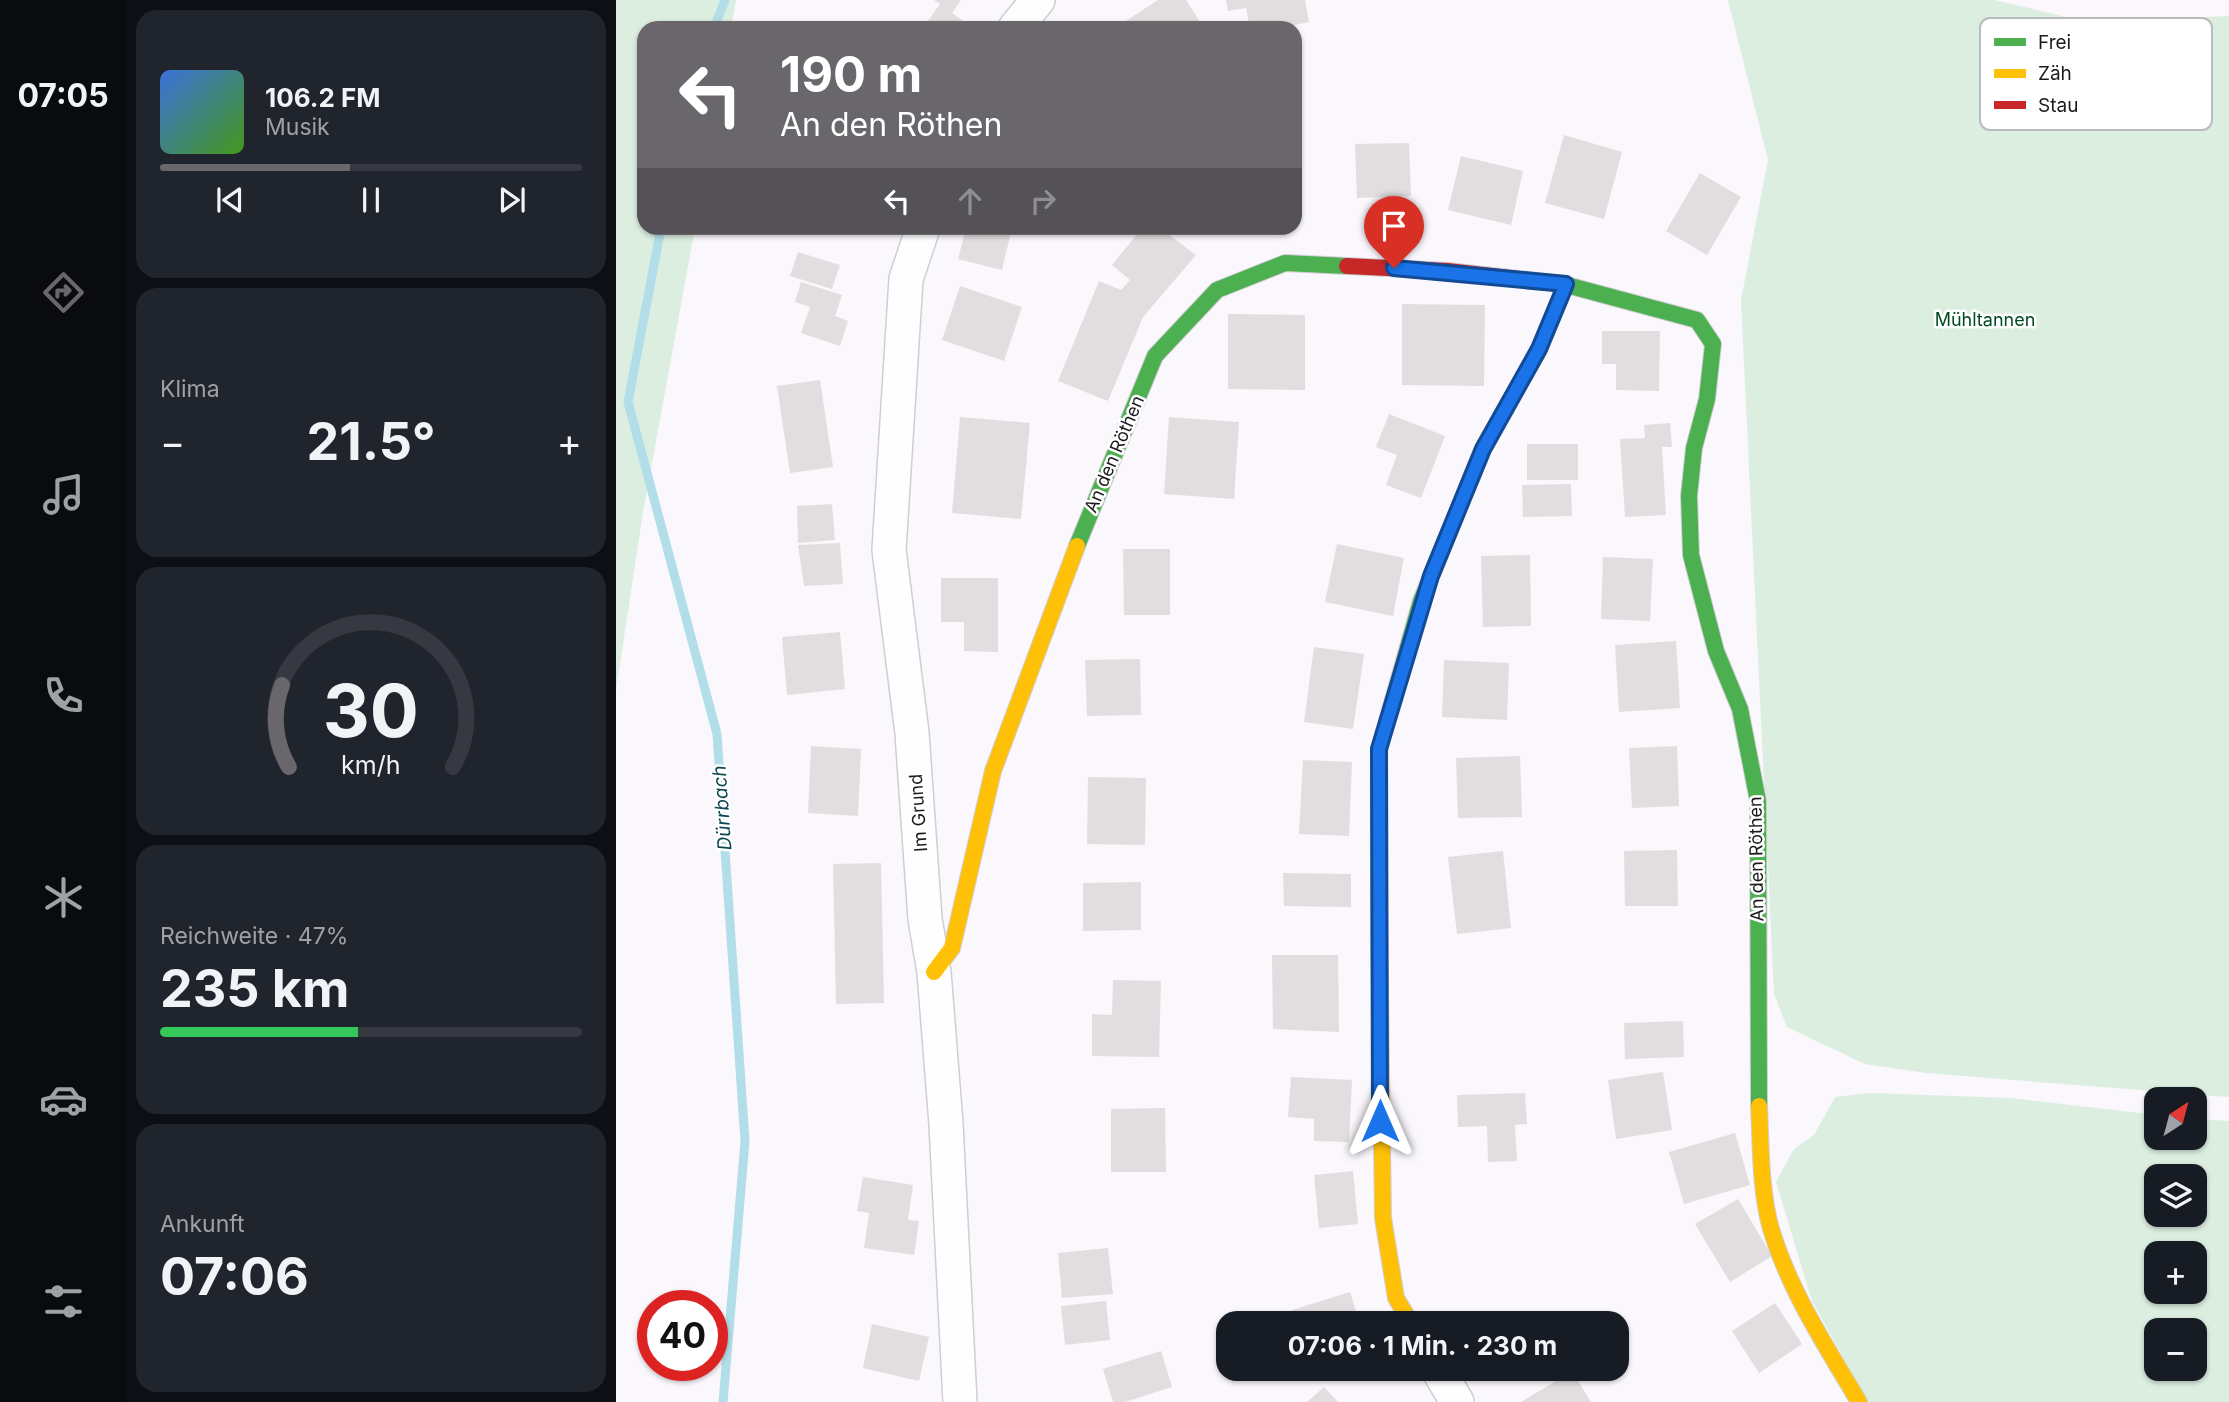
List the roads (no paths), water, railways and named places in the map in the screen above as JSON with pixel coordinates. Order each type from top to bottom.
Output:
[{"type":"street","points":[[1021,21],[1038,0]]},
{"type":"street","name":"Im Grund","points":[[921,235],[906,279],[889,550],[912,733],[925,919],[934,972],[946,1124],[960,1402]]},
{"type":"street","name":"An den Röthen","points":[[934,972],[952,948],[993,771],[1097,492],[1155,356],[1217,290],[1285,263],[1448,271],[1566,284],[1697,320],[1713,344],[1707,399],[1694,448],[1689,496],[1691,555],[1716,651],[1740,709],[1758,801],[1757,1076],[1763,1183],[1771,1228],[1794,1290],[1859,1402]]},
{"type":"street","points":[[1404,1311],[1396,1298],[1383,1218],[1380,1121],[1379,749],[1426,589],[1483,449],[1539,349],[1566,284]]},
{"type":"street","points":[[1445,1381],[1457,1402]]},
{"type":"waterway","name":"Dürrbach","points":[[717,21],[725,0]]},
{"type":"waterway","name":"Dürrbach","points":[[660,235],[628,402],[717,734],[745,1141],[723,1402]]},
{"type":"park label","name":"Mühltannen","points":[[1985,319]]}]
